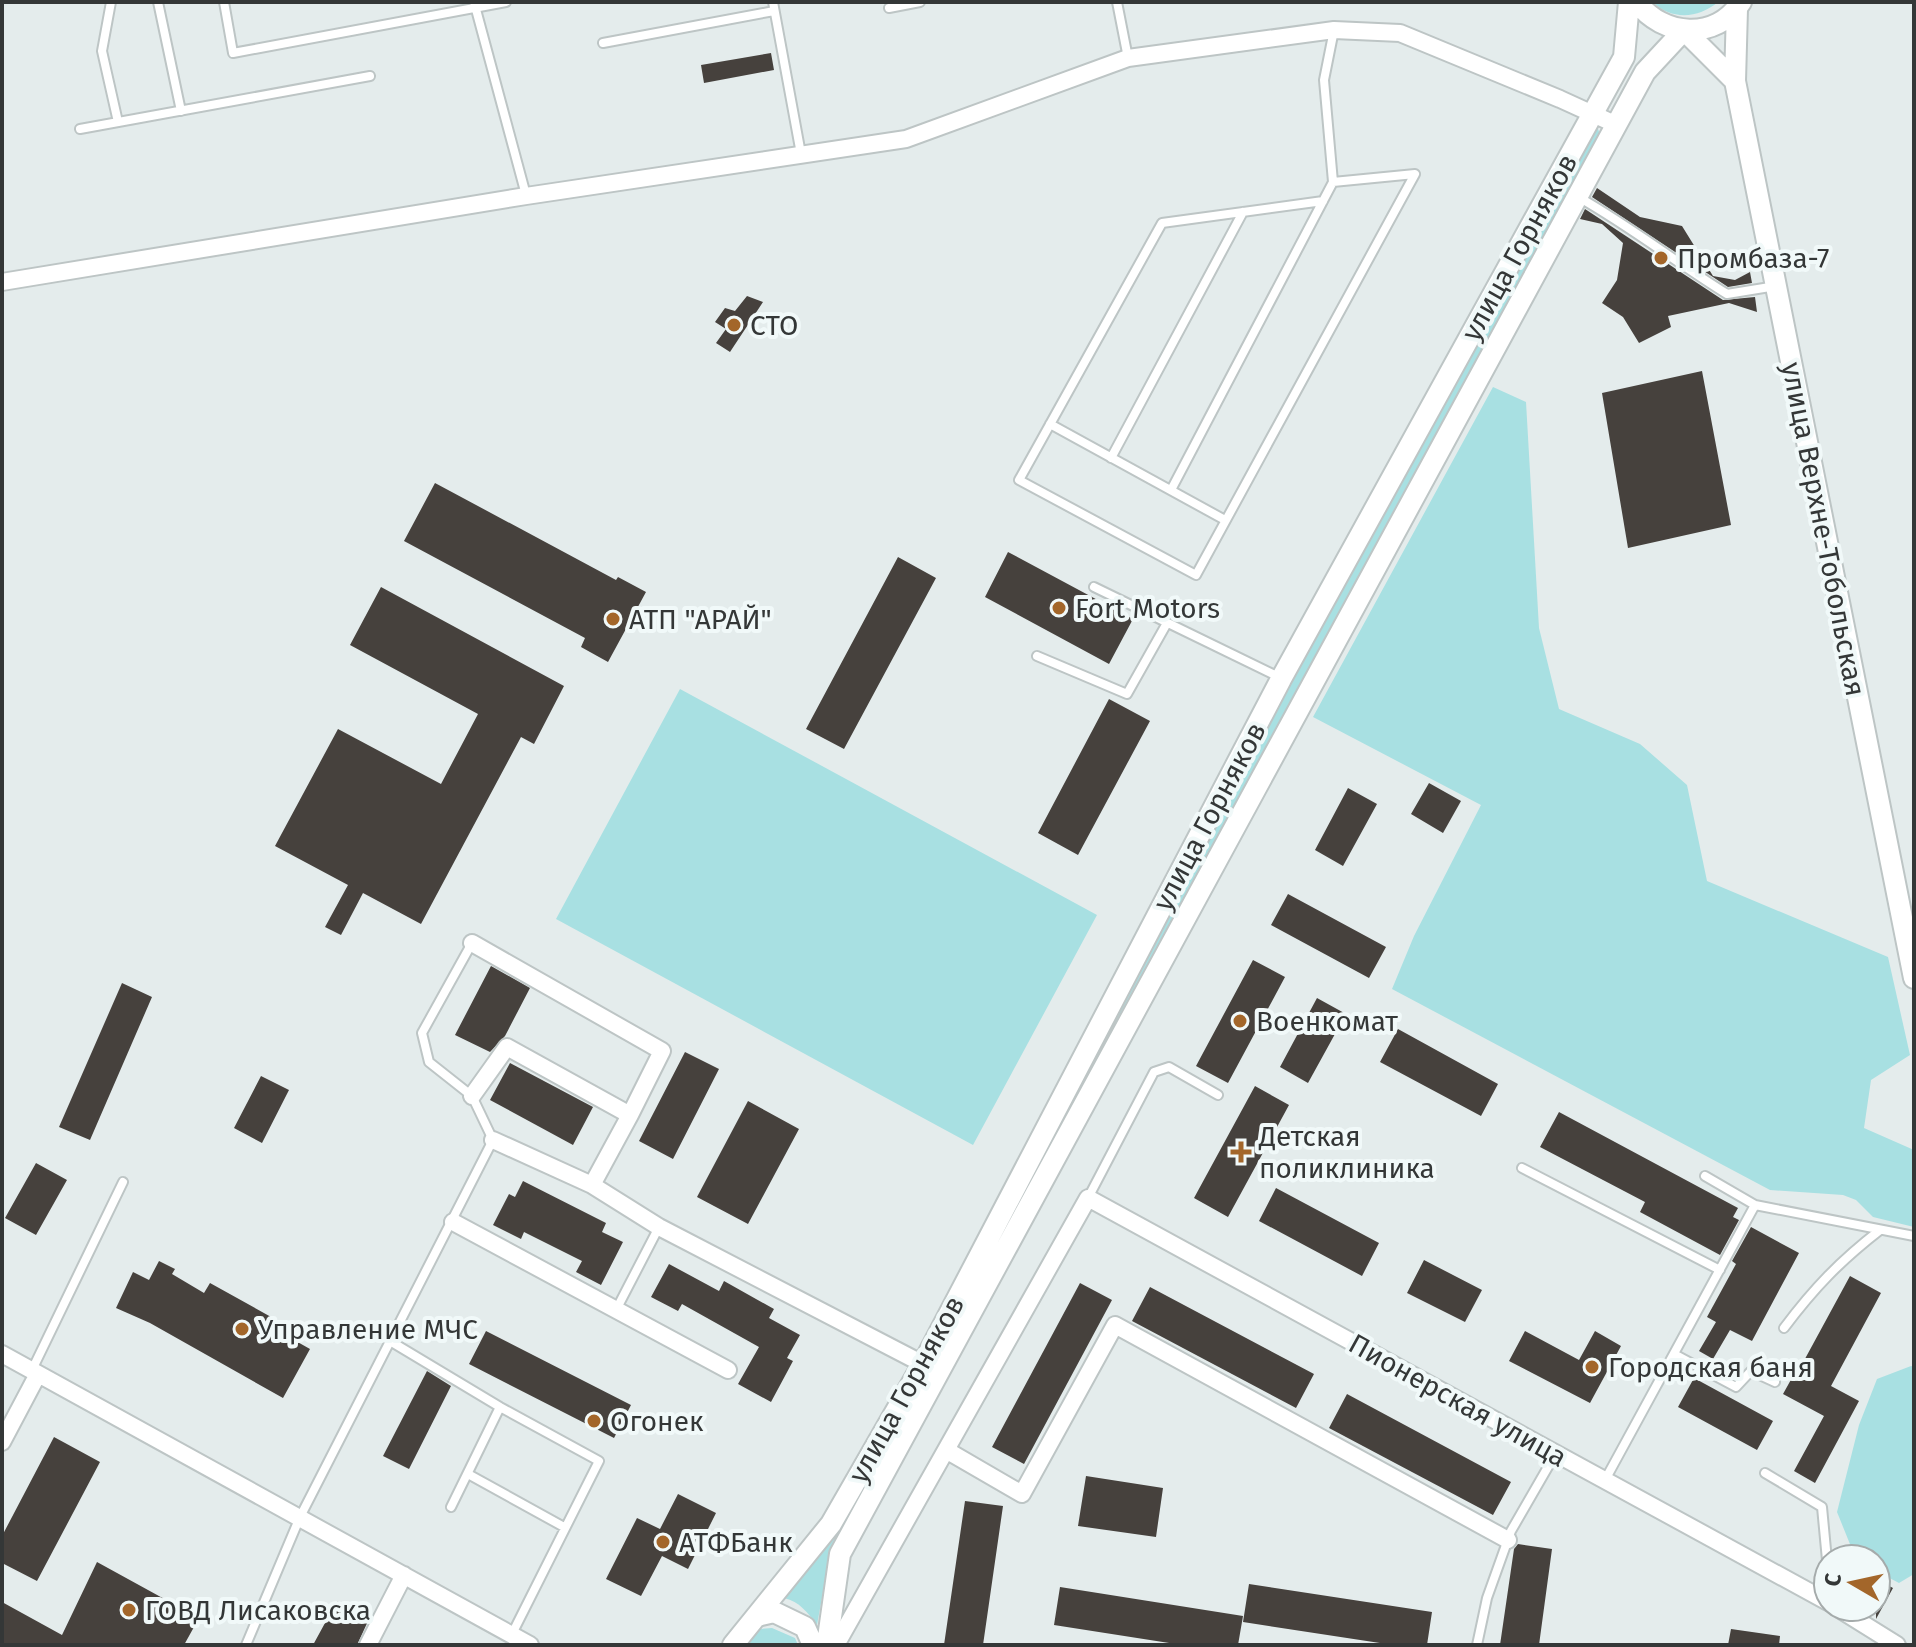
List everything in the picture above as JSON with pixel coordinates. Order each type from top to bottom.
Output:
[{"type":"street","name":"улица Горняков","points":[[733,1645],[831,1524],[923,1364],[1281,679],[1624,57],[1629,2]]},
{"type":"street","points":[[1637,2],[1651,18],[1684,30],[1713,25],[1739,5]]},
{"type":"street","name":"улица Верхне-Тобольская","points":[[1739,5],[1735,81],[1914,978]]},
{"type":"street","points":[[2,282],[526,196],[906,139],[1128,58],[1334,30],[1400,33],[1617,125]]},
{"type":"street","points":[[1684,30],[1735,81]]},
{"type":"street","name":"улица Горняков","points":[[827,1645],[840,1554],[1645,72],[1684,30]]},
{"type":"street","points":[[472,943],[662,1051],[592,1185]]},
{"type":"street","points":[[472,1096],[507,1047],[630,1115]]},
{"type":"street","points":[[493,1140],[592,1185],[659,1227],[923,1364]]},
{"type":"street","points":[[836,1645],[1088,1198]]},
{"type":"street","name":"Пионерская улица","points":[[1088,1198],[1812,1593]]},
{"type":"street","points":[[453,1222],[728,1370]]},
{"type":"street","points":[[946,1450],[1022,1494],[1115,1325],[1508,1540]]},
{"type":"street","points":[[2,1354],[530,1645]]},
{"type":"street","points":[[2,1442],[35,1372]]},
{"type":"street","points":[[368,1645],[404,1575]]},
{"type":"street","points":[[757,1616],[774,1612],[805,1627],[813,1645]]},
{"type":"street","points":[[1862,1623],[1897,1645]]},
{"type":"lane","points":[[111,2],[102,51],[118,122]]},
{"type":"lane","points":[[158,2],[181,111]]},
{"type":"lane","points":[[224,2],[233,53],[475,5],[506,2]]},
{"type":"lane","points":[[889,8],[920,2]]},
{"type":"lane","points":[[1117,2],[1128,58]]},
{"type":"lane","points":[[475,5],[526,196]]},
{"type":"lane","points":[[603,43],[774,7],[801,155]]},
{"type":"lane","points":[[1171,490],[1333,182],[1324,80],[1334,30]]},
{"type":"lane","points":[[80,129],[370,76]]},
{"type":"lane","points":[[1323,201],[1162,223],[1019,480],[1196,575],[1415,174],[1333,182]]},
{"type":"lane","points":[[1579,197],[1630,227],[1676,262],[1727,294],[1776,286]]},
{"type":"lane","points":[[1111,458],[1243,212]]},
{"type":"lane","points":[[1050,424],[1225,520]]},
{"type":"lane","points":[[1094,587],[1281,679]]},
{"type":"lane","points":[[1037,656],[1127,694],[1167,623]]},
{"type":"lane","points":[[246,1645],[300,1517],[493,1140],[472,1096],[429,1062],[422,1033],[472,943]]},
{"type":"lane","points":[[1088,1198],[1154,1072],[1169,1067],[1218,1095]]},
{"type":"lane","points":[[1522,1168],[1720,1270]]},
{"type":"lane","points":[[1705,1176],[1755,1205],[1914,1236]]},
{"type":"lane","points":[[35,1372],[123,1182]]},
{"type":"lane","points":[[1605,1480],[1755,1205]]},
{"type":"lane","points":[[616,1310],[659,1227]]},
{"type":"lane","points":[[1784,1328],[1814,1288],[1843,1258],[1880,1230]]},
{"type":"lane","points":[[390,1341],[500,1407],[599,1461],[511,1635]]},
{"type":"lane","points":[[1674,1354],[1736,1387],[1751,1371],[1775,1382]]},
{"type":"lane","points":[[451,1507],[500,1407]]},
{"type":"lane","points":[[1477,1645],[1487,1598],[1508,1540],[1556,1453]]},
{"type":"lane","points":[[1765,1473],[1822,1507],[1825,1543]]},
{"type":"lane","points":[[468,1474],[564,1527]]},
{"type":"shaded area","points":[[1653,2],[1718,2],[1694,14],[1677,15]]},
{"type":"shaded area","points":[[1598,129],[1601,137],[831,1549],[817,1625],[799,1605],[784,1598],[1589,136]]},
{"type":"shaded area","points":[[1493,387],[1526,402],[1539,628],[1559,709],[1640,744],[1687,785],[1707,881],[1888,957],[1910,1055],[1871,1080],[1864,1128],[1914,1150],[1914,1227],[1873,1217],[1856,1200],[1843,1195],[1770,1190],[1392,989],[1414,936],[1481,805],[1313,717]]},
{"type":"shaded area","points":[[680,689],[1097,915],[973,1145],[556,919]]},
{"type":"shaded area","points":[[1914,1367],[1914,1574],[1899,1583],[1892,1579],[1892,1543],[1850,1543],[1837,1512],[1859,1425],[1877,1379]]},
{"type":"shaded area","points":[[772,1628],[795,1638],[798,1645],[741,1645],[760,1629]]},
{"type":"building","points":[[771,53],[774,70],[704,83],[701,65]]},
{"type":"building","points":[[1597,188],[1640,217],[1682,226],[1713,276],[1735,280],[1750,272],[1752,283],[1728,287],[1592,197]]},
{"type":"building","points":[[1585,209],[1723,300],[1755,297],[1757,312],[1729,303],[1668,316],[1671,327],[1639,343],[1623,317],[1602,303],[1617,280],[1623,243],[1602,224],[1580,219]]},
{"type":"building","name":"СТО","points":[[747,296],[763,302],[730,352],[716,343],[726,329],[715,322],[725,308],[735,311]]},
{"type":"building","points":[[1702,371],[1731,525],[1628,548],[1602,393]]},
{"type":"building","points":[[435,483],[616,580],[618,577],[646,592],[608,662],[581,647],[585,638],[404,541]]},
{"type":"building","name":"Fort Motors","points":[[1008,552],[1133,619],[1109,664],[985,597]]},
{"type":"building","points":[[898,557],[936,578],[844,749],[806,729]]},
{"type":"building","points":[[381,587],[564,686],[534,744],[521,737],[421,924],[363,893],[341,935],[325,927],[348,885],[275,846],[338,729],[441,784],[478,714],[350,645]]},
{"type":"building","points":[[1109,699],[1150,721],[1078,855],[1038,833]]},
{"type":"building","points":[[1429,783],[1461,801],[1443,833],[1411,814]]},
{"type":"building","points":[[1348,788],[1377,804],[1343,866],[1315,850]]},
{"type":"building","points":[[1288,894],[1386,947],[1369,978],[1271,925]]},
{"type":"building","name":"Военкомат","points":[[1253,960],[1285,977],[1228,1083],[1196,1066]]},
{"type":"building","points":[[491,966],[530,988],[505,1036],[490,1052],[455,1035]]},
{"type":"building","points":[[122,983],[152,997],[90,1140],[59,1127]]},
{"type":"building","points":[[1317,998],[1346,1014],[1308,1083],[1280,1067]]},
{"type":"building","points":[[1398,1029],[1498,1084],[1481,1116],[1380,1062]]},
{"type":"building","points":[[685,1052],[719,1069],[673,1159],[639,1141]]},
{"type":"building","points":[[510,1063],[593,1107],[573,1145],[490,1100]]},
{"type":"building","points":[[261,1076],[289,1090],[262,1143],[234,1128]]},
{"type":"building","name":"Детская поликлиника","points":[[1255,1086],[1289,1105],[1228,1217],[1194,1198]]},
{"type":"building","points":[[748,1101],[799,1129],[748,1224],[697,1197]]},
{"type":"building","points":[[1559,1112],[1738,1208],[1733,1217],[1739,1220],[1720,1255],[1640,1212],[1645,1202],[1540,1147]]},
{"type":"building","points":[[36,1163],[67,1180],[36,1235],[5,1218]]},
{"type":"building","points":[[523,1181],[606,1223],[602,1232],[623,1242],[601,1285],[576,1272],[582,1261],[524,1232],[521,1239],[493,1225],[509,1194],[515,1197]]},
{"type":"building","points":[[1276,1188],[1379,1243],[1362,1276],[1259,1221]]},
{"type":"building","points":[[1751,1227],[1799,1253],[1752,1341],[1730,1330],[1713,1359],[1699,1351],[1716,1322],[1707,1317],[1736,1264],[1732,1261]]},
{"type":"building","points":[[1424,1260],[1482,1290],[1465,1322],[1407,1293]]},
{"type":"building","points":[[159,1261],[175,1269],[172,1274],[204,1293],[210,1283],[298,1332],[294,1340],[310,1349],[283,1398],[150,1323],[116,1308],[133,1272],[149,1280]]},
{"type":"building","points":[[669,1264],[719,1291],[724,1281],[774,1309],[769,1318],[800,1335],[787,1358],[793,1361],[771,1402],[738,1384],[759,1347],[682,1304],[678,1311],[651,1297]]},
{"type":"building","points":[[1850,1276],[1881,1293],[1831,1386],[1859,1401],[1815,1483],[1794,1471],[1824,1416],[1783,1394]]},
{"type":"building","points":[[1080,1283],[1112,1300],[1024,1464],[992,1447]]},
{"type":"building","points":[[1150,1287],[1314,1374],[1296,1408],[1132,1321]]},
{"type":"building","points":[[486,1331],[631,1405],[614,1438],[469,1364]]},
{"type":"building","points":[[1525,1331],[1579,1360],[1595,1331],[1621,1346],[1590,1403],[1509,1361]]},
{"type":"building","points":[[427,1371],[451,1386],[409,1469],[383,1456]]},
{"type":"building","points":[[1694,1378],[1773,1421],[1757,1450],[1678,1407]]},
{"type":"building","points":[[1347,1394],[1511,1482],[1493,1515],[1329,1428]]},
{"type":"building","points":[[54,1437],[100,1462],[37,1581],[2,1563],[2,1536]]},
{"type":"building","points":[[1086,1476],[1163,1488],[1156,1537],[1078,1526]]},
{"type":"building","name":"АТФБанк","points":[[678,1494],[716,1513],[688,1569],[662,1556],[641,1596],[606,1579],[637,1518],[660,1529]]},
{"type":"building","points":[[965,1501],[1003,1506],[983,1645],[944,1645]]},
{"type":"building","points":[[1518,1544],[1552,1549],[1539,1645],[1500,1645],[1514,1549]]},
{"type":"building","name":"ГОВД Лисаковска","points":[[97,1562],[199,1618],[184,1645],[2,1645],[2,1602],[62,1635]]},
{"type":"building","points":[[1249,1584],[1432,1612],[1427,1645],[1393,1645],[1243,1622]]},
{"type":"building","points":[[1060,1587],[1243,1616],[1238,1645],[1182,1645],[1054,1625]]},
{"type":"building","points":[[337,1601],[369,1619],[357,1645],[313,1645]]},
{"type":"building","points":[[1731,1629],[1780,1636],[1779,1645],[1728,1645]]},
{"type":"place","name":"Промбаза-7","points":[[1661,258]]},
{"type":"place","name":"СТО","points":[[734,325]]},
{"type":"place","name":"Fort Motors","points":[[1059,608]]},
{"type":"place","name":"АТП \"АРАЙ\"","points":[[613,619]]},
{"type":"place","name":"Военкомат","points":[[1240,1021]]},
{"type":"place","name":"Детская поликлиника","points":[[1241,1152]]},
{"type":"place","name":"Управление МЧС","points":[[242,1329]]},
{"type":"place","name":"Городская баня","points":[[1592,1367]]},
{"type":"place","name":"Огонек","points":[[594,1421]]},
{"type":"place","name":"АТФБанк","points":[[663,1542]]},
{"type":"place","name":"ГОВД Лисаковска","points":[[129,1610]]}]
